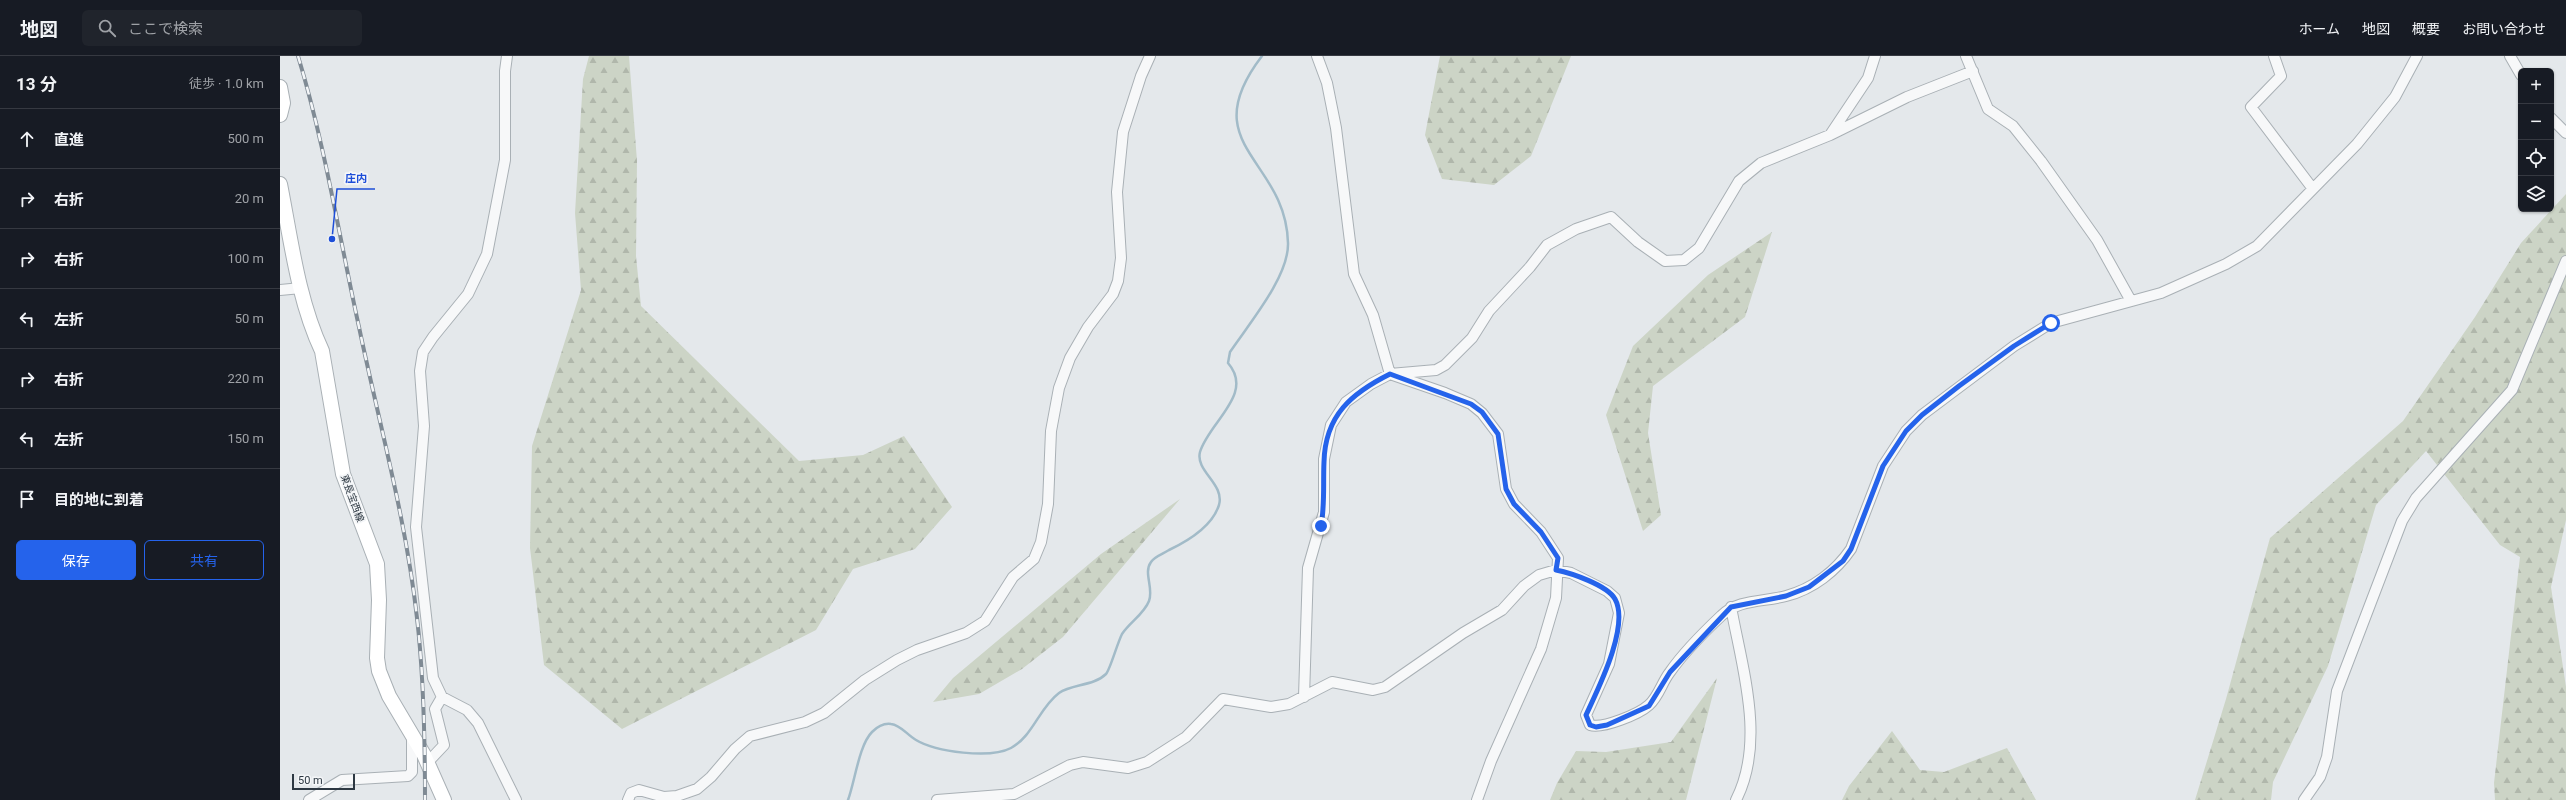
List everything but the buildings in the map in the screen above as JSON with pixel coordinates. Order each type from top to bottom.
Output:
[{"type":"main road","points":[[280,87],[283,103],[280,115]]},
{"type":"main road","name":"東長宝西線","points":[[280,184],[301,288],[314,334],[322,351],[343,474],[377,564],[379,600],[376,648],[379,671],[389,696],[412,731],[444,800]]},
{"type":"street","points":[[507,56],[505,72],[505,160],[487,254],[468,294],[433,336],[423,352],[420,371],[424,426],[416,527],[433,678],[442,697],[467,710],[478,723],[516,800]]},
{"type":"street","points":[[628,800],[631,793],[639,790],[664,797],[677,796],[697,789],[711,777],[735,749],[750,736],[805,722],[824,713],[865,680],[897,660],[917,650],[966,633],[985,621],[1013,577],[1034,559],[1041,542],[1048,504],[1051,431],[1059,388],[1077,346],[1088,327],[1113,294],[1118,281],[1121,258],[1117,192],[1123,132],[1141,76],[1150,56]]},
{"type":"street","points":[[1317,56],[1327,83],[1336,128],[1354,274],[1373,315],[1390,374]]},
{"type":"street","points":[[1830,135],[1868,78],[1874,56]]},
{"type":"street","points":[[1966,56],[1988,109],[2013,126],[2041,161],[2097,240],[2131,301]]},
{"type":"street","points":[[2274,56],[2281,76],[2251,107],[2313,189]]},
{"type":"street","points":[[937,800],[1014,794],[1070,764],[1084,762],[1128,768],[1147,762],[1186,737],[1223,699],[1271,707],[1289,704],[1332,682],[1373,690],[1385,688],[1463,633],[1502,610],[1524,586],[1539,575],[1556,570],[1571,573],[1607,591],[1615,598],[1619,613],[1609,664],[1586,715],[1590,725],[1596,727],[1607,725],[1649,706],[1670,672],[1731,607],[1786,596],[1809,587],[1843,561],[1851,549],[1890,453],[1906,431],[1922,415],[2014,346],[2051,323],[2131,301],[2190,281],[2257,246],[2357,144],[2395,97],[2417,56]]},
{"type":"street","points":[[2510,56],[2518,70]]},
{"type":"street","points":[[1304,697],[1308,568],[1324,512],[1324,459],[1331,425],[1346,402],[1371,384],[1390,374],[1436,370],[1445,365],[1472,338],[1489,311],[1530,267],[1547,245],[1576,229],[1611,217],[1638,242],[1665,261],[1684,260],[1699,248],[1740,181],[1761,162],[1830,135],[1907,97],[1973,71]]},
{"type":"street","points":[[2554,121],[2566,133]]},
{"type":"street","points":[[2304,800],[2320,777],[2327,757],[2337,691],[2402,521],[2416,498],[2512,390],[2566,261]]},
{"type":"street","points":[[280,290],[301,288]]},
{"type":"street","points":[[1390,374],[1445,393],[1471,404],[1482,412],[1498,434],[1506,489],[1514,504],[1550,544],[1558,558],[1556,570],[1556,598],[1541,649],[1491,761],[1478,800]]},
{"type":"street","points":[[1731,607],[1748,705],[1750,730],[1748,772],[1736,800]]},
{"type":"street","points":[[428,763],[444,744],[435,709],[442,697]]},
{"type":"street","points":[[309,800],[342,780],[408,776],[412,772],[412,731]]},
{"type":"green space","points":[[589,56],[629,56],[637,161],[636,256],[641,306],[799,461],[863,455],[904,436],[952,507],[915,549],[853,569],[816,630],[622,729],[544,665],[530,548],[532,446],[581,290],[575,213],[583,79]]},
{"type":"green space","points":[[1440,56],[1571,56],[1531,156],[1494,185],[1442,179],[1425,135]]},
{"type":"green space","points":[[2566,194],[2566,520],[2551,587],[2566,687],[2566,800],[2495,800],[2494,783],[2520,557],[2500,545],[2426,451],[2376,505],[2328,666],[2273,782],[2271,800],[2195,800],[2226,699],[2270,538],[2403,421],[2475,317],[2521,243],[2549,212],[2554,212],[2554,207]]},
{"type":"green space","points":[[1772,232],[1745,317],[1653,386],[1648,433],[1661,515],[1643,531],[1606,415],[1633,346],[1708,275]]},
{"type":"green space","points":[[1180,499],[1063,637],[1022,669],[979,694],[933,702],[953,678],[1101,554]]},
{"type":"green space","points":[[1717,678],[1686,800],[1550,800],[1557,783],[1576,751],[1606,752],[1671,742]]},
{"type":"green space","points":[[1892,731],[1920,770],[1944,772],[2007,748],[2036,800],[1842,800],[1849,786]]},
{"type":"waterway","points":[[848,800],[864,745],[872,732],[883,725],[891,724],[898,726],[916,740],[936,748],[963,753],[990,753],[1002,751],[1019,743],[1031,729],[1046,706],[1059,693],[1064,690],[1095,681],[1106,674],[1122,634],[1147,606],[1150,596],[1148,571],[1151,562],[1157,557],[1191,538],[1205,527],[1216,513],[1220,497],[1214,484],[1205,472],[1200,459],[1200,452],[1205,441],[1228,408],[1233,397],[1236,386],[1235,374],[1228,363],[1230,352],[1257,315],[1275,285],[1287,256],[1288,243],[1283,214],[1273,191],[1248,151],[1239,132],[1237,111],[1243,86],[1262,56]]},
{"type":"railway","points":[[298,56],[308,89],[324,157],[406,544],[417,618],[423,686],[425,800]]},
{"type":"place","name":"庄内","points":[[332,239]]},
{"type":"route","points":[[1321,526],[1324,512],[1324,459],[1331,425],[1346,402],[1371,384],[1390,374],[1445,393],[1471,404],[1482,412],[1498,434],[1503,458],[1506,489],[1514,504],[1541,532],[1550,544],[1558,558],[1556,570],[1571,573],[1593,583],[1607,591],[1615,598],[1619,613],[1615,643],[1609,664],[1586,715],[1590,725],[1596,727],[1607,725],[1649,706],[1670,672],[1700,638],[1731,607],[1786,596],[1809,587],[1843,561],[1851,549],[1883,466],[1890,453],[1906,431],[1922,415],[1956,390],[1959,386],[2014,346],[2051,323]]}]
